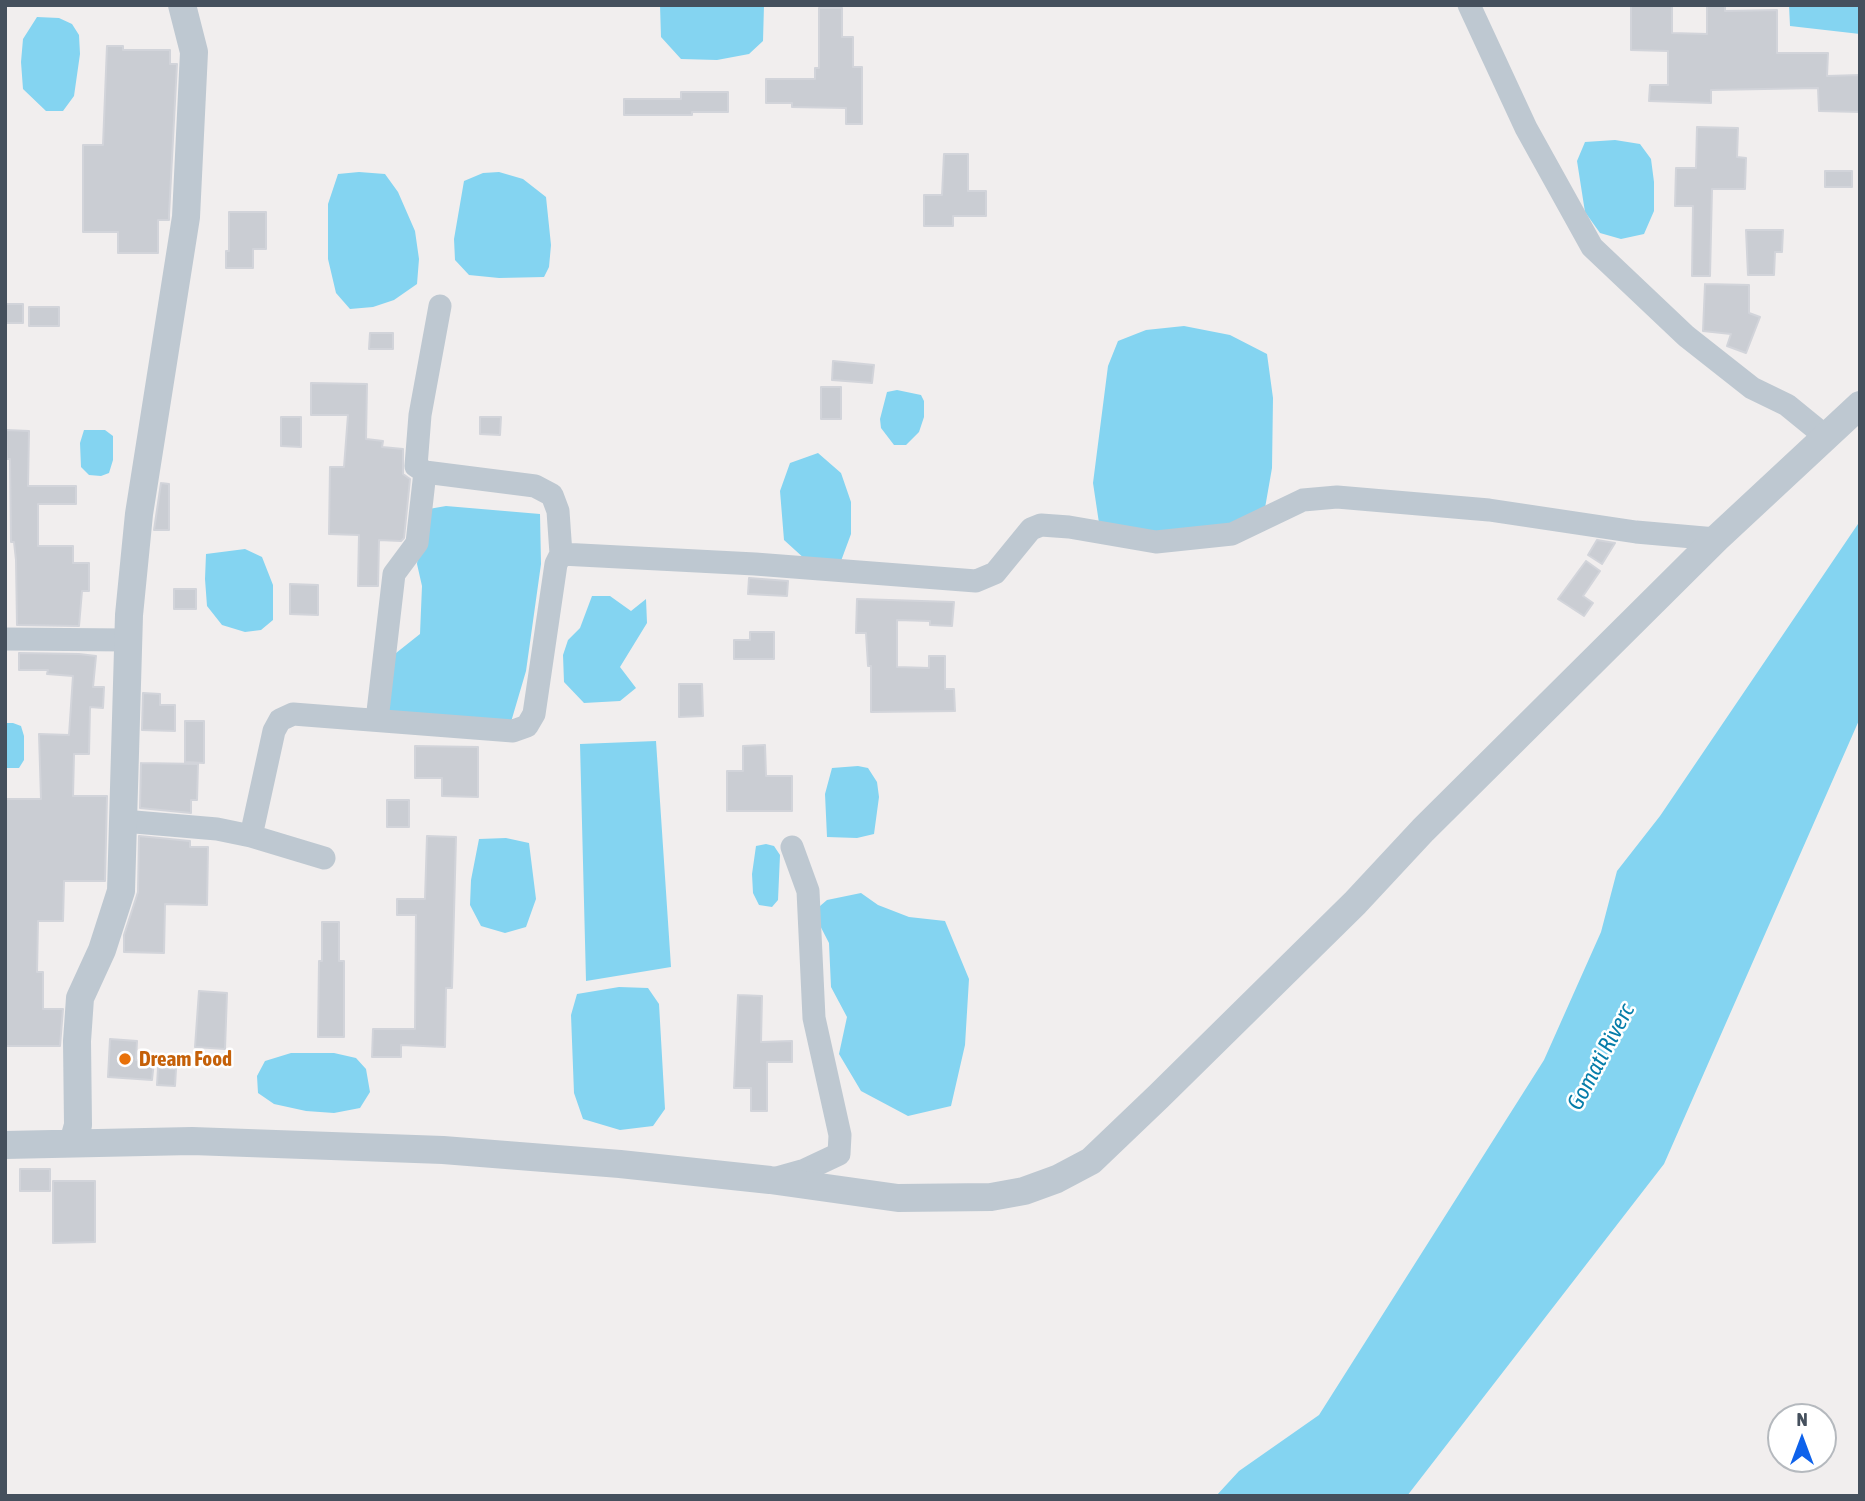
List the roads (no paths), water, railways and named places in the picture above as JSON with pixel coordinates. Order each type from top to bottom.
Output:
[{"type":"street","points":[[73,1143],[78,1125],[77,1041],[80,998],[102,950],[121,891],[128,640],[139,514],[186,216],[194,52],[182,5]]},
{"type":"street","points":[[1469,5],[1526,128],[1592,247],[1686,336],[1752,388],[1787,405],[1825,436]]},
{"type":"street","points":[[251,836],[274,731],[280,720],[293,714],[513,731],[527,726],[534,714],[555,564],[561,554],[558,512],[552,495],[535,486],[425,472],[416,466],[420,415],[440,306]]},
{"type":"street","points":[[5,1145],[192,1141],[443,1150],[620,1164],[770,1180],[898,1198],[991,1197],[1024,1191],[1057,1179],[1091,1161],[1355,903],[1423,830],[1716,538],[1860,405]]},
{"type":"street","points":[[377,720],[394,574],[417,543],[425,472]]},
{"type":"street","points":[[561,554],[755,564],[976,581],[995,573],[1031,529],[1041,525],[1069,527],[1156,542],[1232,534],[1303,500],[1337,497],[1489,510],[1636,532],[1716,538]]},
{"type":"street","points":[[5,639],[128,640]]},
{"type":"street","points":[[123,821],[218,829],[324,858]]},
{"type":"street","points":[[770,1180],[805,1170],[839,1154],[840,1135],[814,1018],[808,891],[792,848]]},
{"type":"water","points":[[660,5],[764,5],[763,41],[749,54],[717,60],[681,59],[661,37]]},
{"type":"water","points":[[1789,5],[1860,5],[1860,34],[1790,26]]},
{"type":"water","points":[[37,17],[59,18],[72,24],[79,35],[80,54],[74,96],[63,111],[46,111],[23,89],[23,39]]},
{"type":"water","points":[[1615,140],[1640,144],[1651,159],[1654,182],[1654,211],[1644,234],[1621,239],[1600,233],[1585,212],[1577,161],[1585,142]]},
{"type":"water","points":[[499,172],[523,179],[546,197],[551,245],[549,267],[544,277],[499,278],[469,275],[455,260],[454,239],[464,181],[483,173]]},
{"type":"water","points":[[338,174],[385,174],[398,192],[415,231],[419,259],[417,284],[394,300],[373,307],[350,309],[336,293],[328,259],[328,204]]},
{"type":"water","points":[[1184,326],[1230,335],[1267,354],[1273,398],[1272,468],[1265,508],[1212,534],[1149,535],[1099,523],[1093,483],[1108,366],[1118,341],[1146,330]]},
{"type":"water","points":[[897,390],[921,395],[924,401],[924,417],[919,432],[906,445],[894,445],[881,428],[880,419],[887,392]]},
{"type":"water","points":[[84,430],[105,430],[113,436],[113,460],[109,473],[101,476],[89,475],[81,467],[80,443]]},
{"type":"water","points":[[818,453],[841,473],[851,502],[851,534],[841,561],[806,560],[784,540],[780,491],[790,463]]},
{"type":"water","points":[[446,506],[540,514],[541,564],[526,671],[511,722],[387,717],[391,657],[420,634],[422,586],[417,564],[423,510]]},
{"type":"water","name":"Gomati Riverc","points":[[1860,521],[1860,718],[1664,1164],[1407,1496],[1216,1496],[1239,1471],[1319,1415],[1544,1060],[1601,932],[1617,871],[1660,816]]},
{"type":"water","points":[[245,549],[262,557],[273,585],[273,620],[261,630],[245,632],[222,625],[207,606],[205,579],[206,554]]},
{"type":"water","points":[[592,596],[610,596],[631,611],[646,599],[647,623],[620,667],[636,688],[620,701],[584,703],[564,682],[563,655],[568,640],[580,628]]},
{"type":"water","points":[[5,723],[21,726],[24,736],[24,760],[19,768],[5,768]]},
{"type":"water","points":[[656,741],[671,967],[586,981],[580,744]]},
{"type":"water","points":[[832,768],[868,768],[877,782],[879,797],[874,834],[857,838],[827,837],[825,794]]},
{"type":"water","points":[[506,838],[529,843],[536,899],[526,927],[505,933],[481,926],[470,905],[471,880],[479,839]]},
{"type":"water","points":[[756,846],[774,846],[780,855],[778,900],[772,907],[759,905],[753,893],[752,874]]},
{"type":"water","points":[[861,893],[878,905],[909,917],[945,921],[969,979],[965,1045],[951,1106],[908,1116],[861,1091],[839,1054],[847,1017],[831,987],[829,943],[813,912],[827,900]]},
{"type":"water","points":[[619,987],[648,988],[659,1004],[665,1109],[653,1126],[620,1130],[583,1119],[574,1093],[571,1015],[577,994]]},
{"type":"water","points":[[291,1053],[334,1053],[356,1058],[366,1069],[370,1092],[360,1108],[334,1113],[306,1111],[274,1104],[258,1093],[257,1076],[265,1061]]},
{"type":"place","name":"Dream Food","points":[[125,1059]]}]
